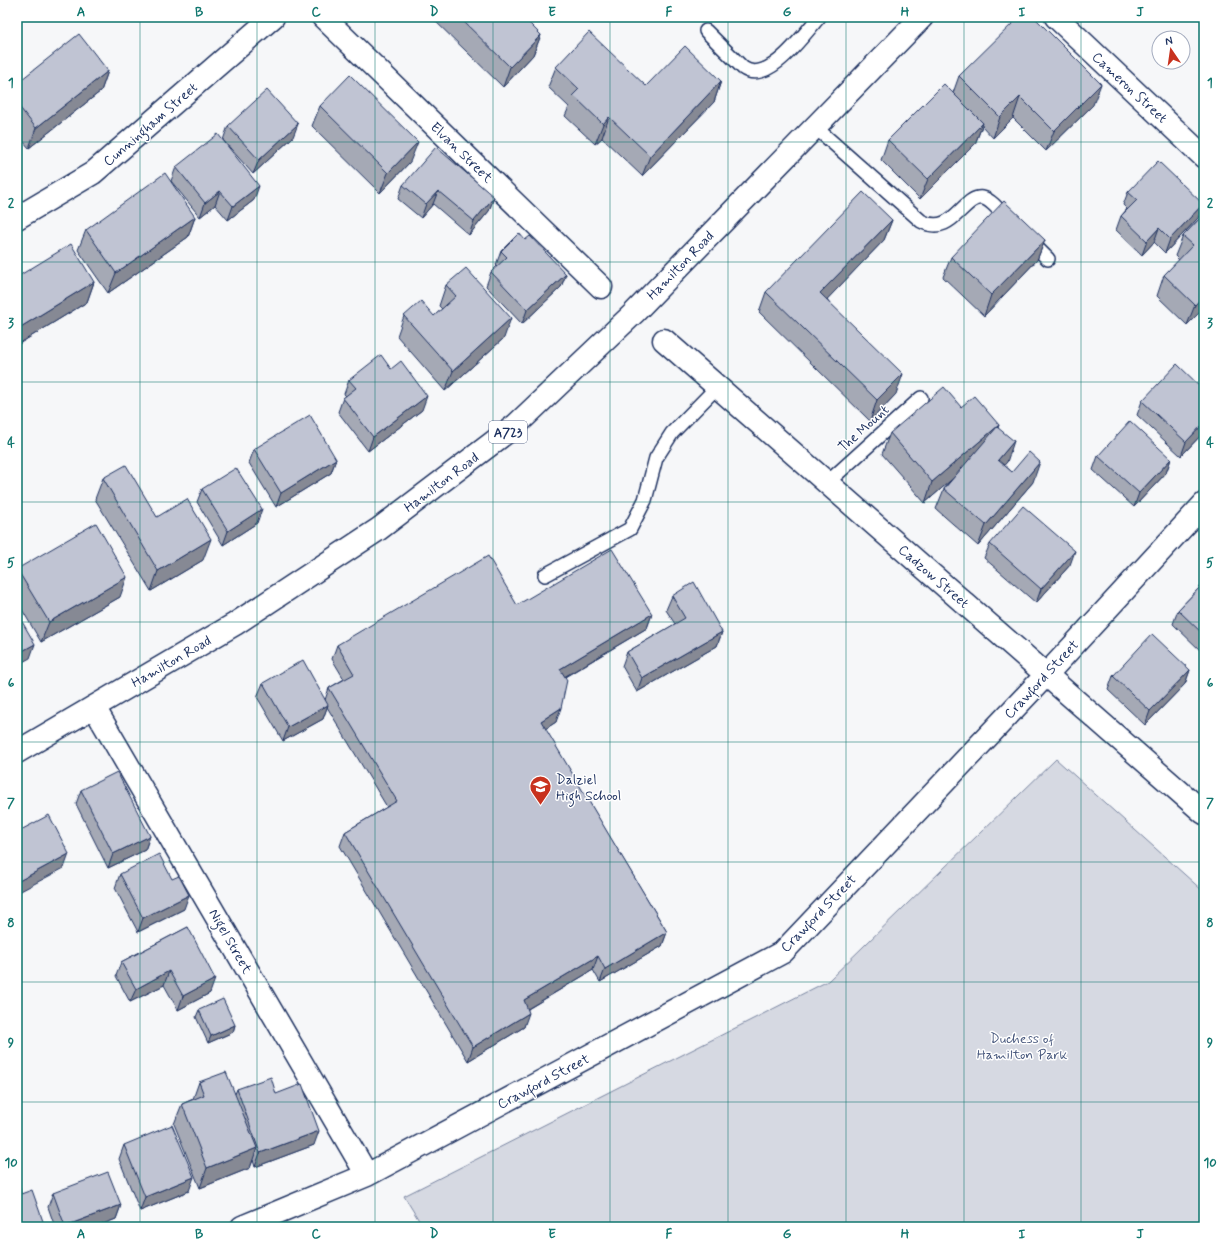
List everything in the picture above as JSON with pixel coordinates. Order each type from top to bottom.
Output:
[{"type":"street","name":"Cunningham Street","points":[[17,218],[93,173],[273,17]]},
{"type":"street","name":"Elvan Street","points":[[323,17],[571,260],[601,287]]},
{"type":"street","name":"Hamilton Road","points":[[17,752],[235,624],[379,529],[516,425],[634,313],[922,17]]},
{"type":"street","name":"Cameron Street","points":[[1056,17],[1204,157]]},
{"type":"street","name":"Cadzow Street","points":[[664,340],[1204,813]]},
{"type":"street","name":"Crawford Street","points":[[242,1227],[367,1175],[783,952],[1046,675],[1204,504]]},
{"type":"street","name":"Nigel Street","points":[[94,706],[367,1175]]},
{"type":"lane","points":[[706,31],[743,68],[749,72],[757,73],[767,70],[778,62],[819,17]]},
{"type":"lane","points":[[815,127],[921,221],[930,225],[947,222],[977,198],[984,198],[1048,259]]},
{"type":"lane","points":[[545,575],[630,529],[645,500],[656,458],[672,433],[718,386]]},
{"type":"lane","name":"The Mount","points":[[827,483],[921,398]]},
{"type":"green space","name":"Duchess of Hamilton Park","points":[[1056,759],[1204,892],[1204,1227],[423,1227],[404,1196],[828,981]]},
{"type":"building","points":[[459,17],[523,17],[541,35],[510,67]]},
{"type":"building","points":[[1019,17],[1034,17],[1101,84],[1054,131],[1020,97],[1000,117],[959,76]]},
{"type":"building","points":[[589,32],[646,86],[685,46],[721,81],[650,156],[609,117],[603,124],[573,95],[579,89],[556,67]]},
{"type":"building","points":[[79,34],[108,71],[36,128],[17,104],[17,83]]},
{"type":"building","points":[[350,75],[418,142],[388,173],[320,106]]},
{"type":"building","points":[[944,84],[983,123],[928,179],[888,140]]},
{"type":"building","points":[[267,90],[298,124],[259,160],[228,126]]},
{"type":"building","points":[[218,134],[259,186],[233,206],[220,191],[205,203],[176,167]]},
{"type":"building","points":[[436,147],[494,197],[474,221],[438,191],[426,204],[403,185]]},
{"type":"building","points":[[1158,161],[1203,204],[1170,239],[1159,228],[1147,241],[1121,216],[1137,200],[1128,192]]},
{"type":"building","points":[[165,173],[195,217],[116,273],[86,230]]},
{"type":"building","points":[[863,192],[892,220],[820,293],[903,374],[877,400],[766,292]]},
{"type":"building","points":[[1004,201],[1045,240],[991,295],[951,257]]},
{"type":"building","points":[[1204,214],[1204,295],[1195,305],[1164,275],[1193,245],[1183,236]]},
{"type":"building","points":[[519,233],[525,240],[530,236],[566,274],[527,310],[491,272],[507,257],[501,251]]},
{"type":"building","points":[[71,244],[94,282],[19,328],[17,325],[17,277]]},
{"type":"building","points":[[466,268],[511,318],[453,371],[404,316],[421,301],[434,316],[456,296],[446,285]]},
{"type":"building","points":[[381,355],[391,369],[401,361],[427,396],[373,437],[343,398],[356,388],[349,380]]},
{"type":"building","points":[[1177,364],[1204,390],[1204,423],[1186,442],[1142,401]]},
{"type":"building","points":[[944,387],[961,407],[974,396],[999,425],[932,482],[890,433]]},
{"type":"building","points":[[310,415],[336,459],[281,493],[254,449]]},
{"type":"building","points":[[1130,421],[1171,459],[1139,493],[1098,456]]},
{"type":"building","points":[[997,427],[1014,441],[998,460],[1012,472],[1029,452],[1040,462],[986,525],[944,489]]},
{"type":"building","points":[[126,465],[157,517],[187,499],[211,539],[158,571],[103,478]]},
{"type":"building","points":[[236,468],[262,509],[228,531],[202,489]]},
{"type":"building","points":[[1023,506],[1075,551],[1041,589],[990,544]]},
{"type":"building","points":[[96,523],[127,577],[49,622],[17,569]]},
{"type":"building","name":"Dalziel High School","points":[[612,549],[652,614],[560,669],[567,680],[561,708],[541,721],[667,932],[605,969],[598,956],[524,1000],[529,1013],[473,1047],[345,832],[397,801],[329,688],[354,674],[337,645],[488,556],[517,605]]},
{"type":"building","points":[[694,582],[722,632],[642,678],[627,652],[685,618],[672,596]]},
{"type":"building","points":[[1204,583],[1204,635],[1178,610]]},
{"type":"building","points":[[17,613],[35,644],[17,654]]},
{"type":"building","points":[[1152,634],[1190,670],[1150,711],[1113,676]]},
{"type":"building","points":[[303,660],[328,705],[288,727],[263,683]]},
{"type":"building","points":[[117,772],[150,836],[113,854],[81,790]]},
{"type":"building","points":[[49,815],[69,854],[17,882],[17,832]]},
{"type":"building","points":[[159,854],[172,879],[179,876],[189,895],[143,918],[120,874]]},
{"type":"building","points":[[188,927],[215,979],[183,996],[169,971],[136,989],[121,962]]},
{"type":"building","points":[[223,999],[235,1025],[211,1036],[199,1010]]},
{"type":"building","points":[[226,1072],[257,1148],[207,1168],[182,1104],[204,1095],[199,1082]]},
{"type":"building","points":[[271,1077],[276,1094],[302,1084],[319,1131],[260,1153],[237,1089]]},
{"type":"building","points":[[172,1125],[194,1177],[145,1197],[124,1145]]},
{"type":"building","points":[[108,1172],[121,1205],[65,1226],[53,1193]]},
{"type":"building","points":[[17,1179],[21,1194],[32,1190],[45,1227],[17,1227]]},
{"type":"place","name":"Dalziel High School","points":[[540,806]]}]
